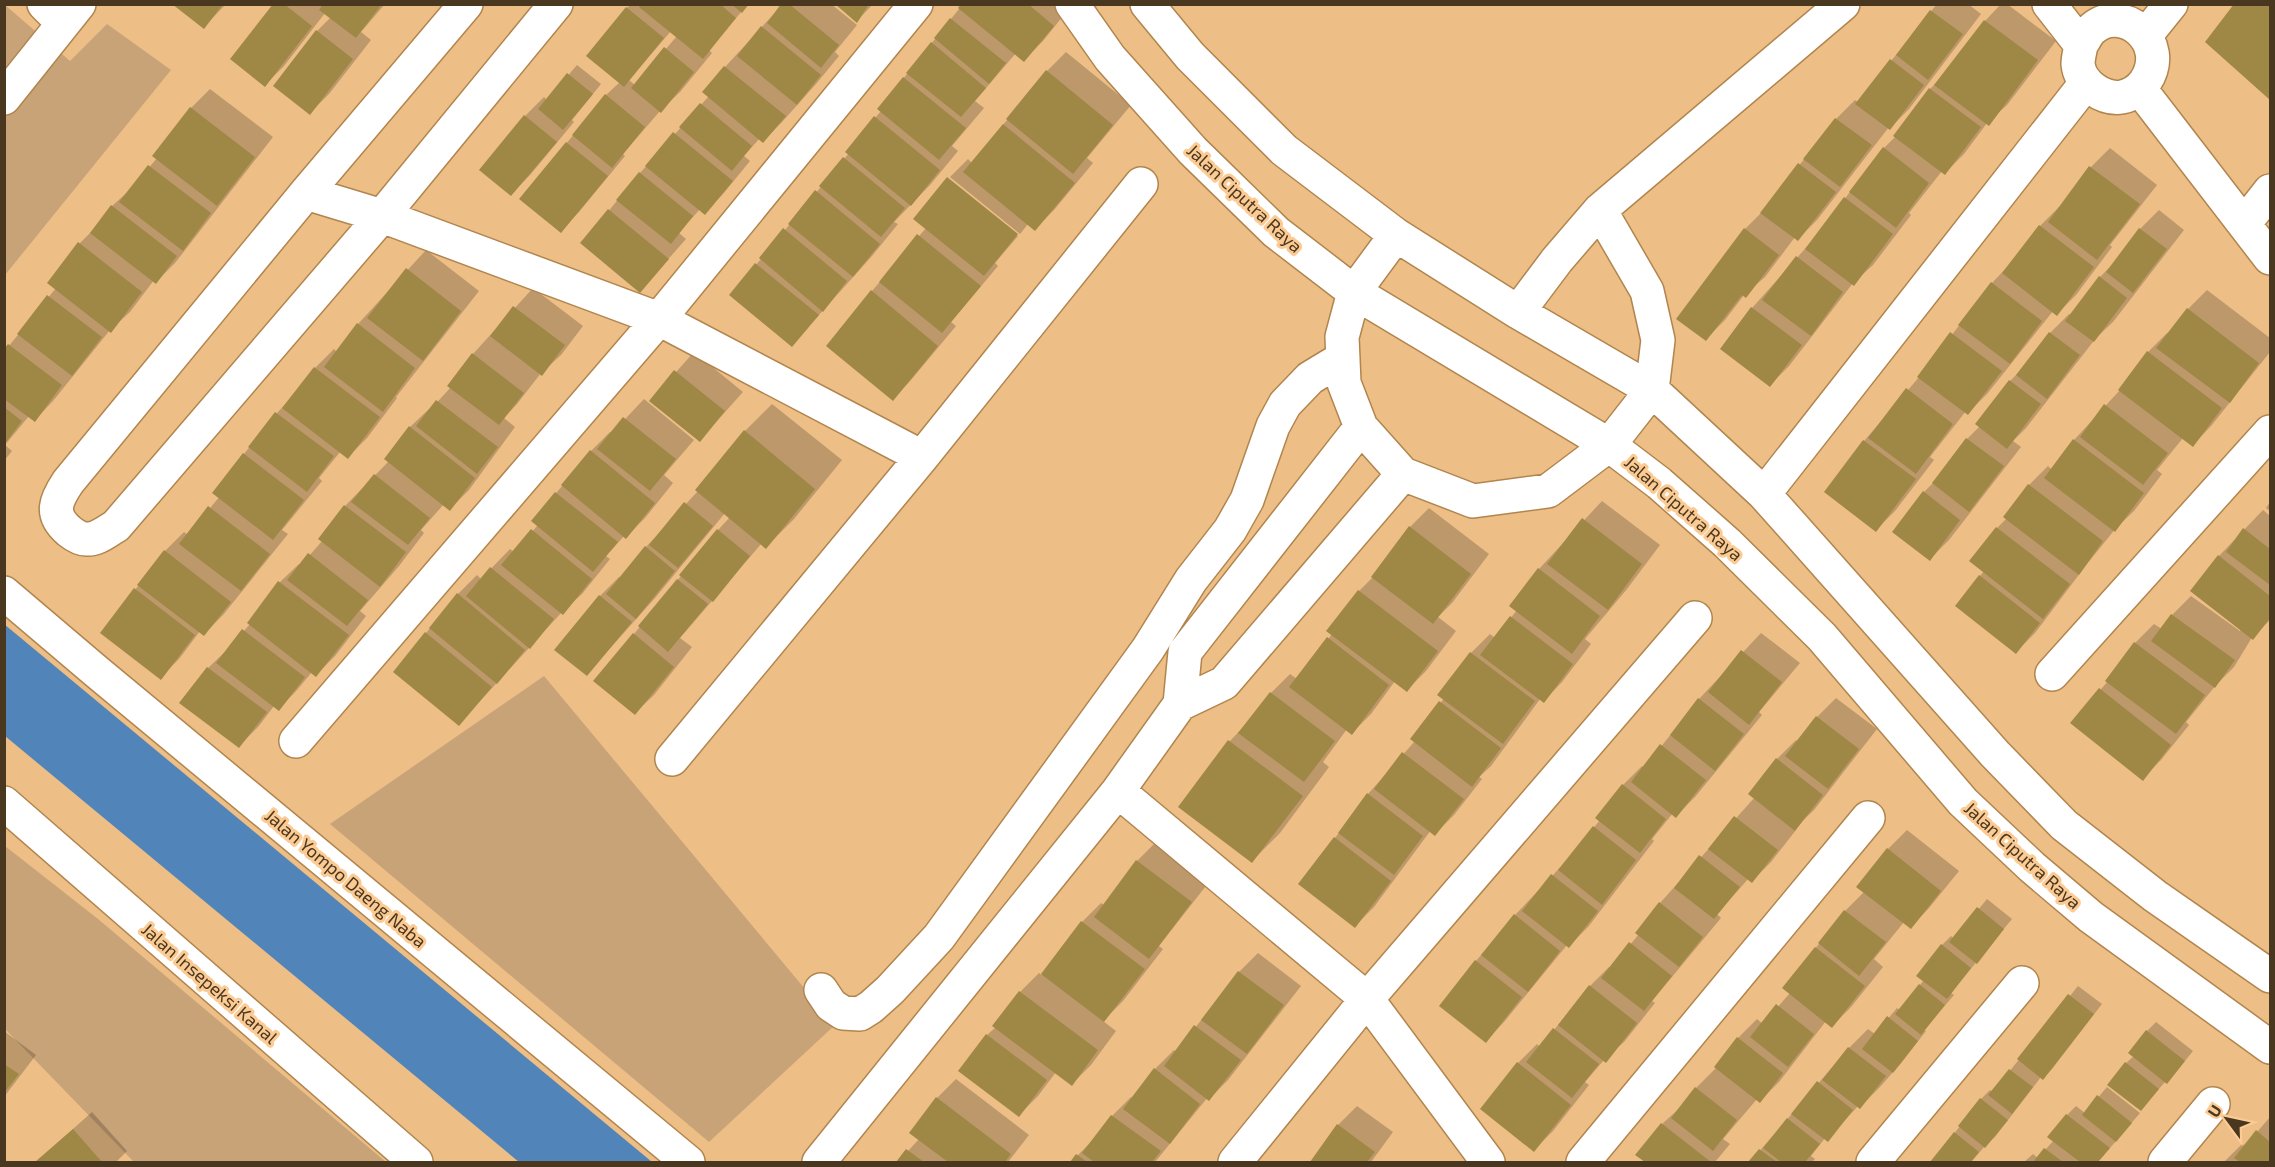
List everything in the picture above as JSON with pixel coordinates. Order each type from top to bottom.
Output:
[{"type":"street","points":[[466,4],[306,193],[68,482],[57,499],[56,513],[60,522],[76,536],[86,539],[98,537],[116,526],[382,216],[556,4]]},
{"type":"street","points":[[296,741],[658,318],[916,4]]},
{"type":"street","name":"Jalan Ciputra Raya","points":[[1072,4],[1110,58],[1193,151],[1276,232],[1354,292],[1609,445],[1659,483],[1727,543],[1822,637],[1963,802],[2032,867],[2091,917],[2271,1047]]},
{"type":"street","points":[[1147,4],[1190,56],[1284,150],[1396,235],[1518,312],[1652,390],[1764,494],[1995,754],[2064,825],[2155,896],[2271,976]]},
{"type":"street","points":[[1518,312],[1557,260],[1600,210],[1843,4]]},
{"type":"street","points":[[2049,4],[2080,45]]},
{"type":"street","points":[[2146,35],[2171,4]]},
{"type":"street","points":[[4,98],[62,11]]},
{"type":"street","points":[[2105,13],[2130,23],[2146,35],[2153,53],[2151,72],[2140,88],[2122,97],[2102,94],[2086,83],[2078,65],[2080,45],[2105,13]]},
{"type":"street","points":[[1764,494],[2086,83]]},
{"type":"street","points":[[2140,88],[2271,258]]},
{"type":"street","points":[[672,759],[922,457],[1140,184]]},
{"type":"street","points":[[2244,224],[2271,191]]},
{"type":"street","points":[[306,193],[382,216],[658,318],[922,457]]},
{"type":"street","points":[[1396,235],[1354,292],[1342,337],[1344,383],[1361,427],[1403,474],[1473,501],[1548,491],[1609,445],[1652,390],[1658,340],[1647,291],[1600,210]]},
{"type":"street","points":[[821,990],[831,1005],[843,1013],[860,1014],[890,990],[939,938],[1148,649],[1191,580],[1230,530],[1246,500],[1273,426],[1285,404],[1310,378],[1343,358]]},
{"type":"street","points":[[1180,704],[1185,652],[1361,427]]},
{"type":"street","points":[[2052,674],[2271,432]]},
{"type":"street","points":[[819,1162],[1118,791],[1180,704],[1224,683],[1403,474]]},
{"type":"street","name":"Jalan Yompo Daeng Naba","points":[[4,593],[688,1162]]},
{"type":"street","points":[[1235,1162],[1367,999],[1695,618]]},
{"type":"street","points":[[1118,791],[1367,999],[1488,1162]]},
{"type":"street","name":"Jalan Insepeksi Kanal","points":[[4,803],[417,1162]]},
{"type":"street","points":[[1583,1162],[1868,818]]},
{"type":"street","points":[[2032,867],[2064,825]]},
{"type":"street","points":[[1873,1162],[2022,983]]},
{"type":"street","points":[[2165,1162],[2213,1104]]},
{"type":"shaded area","points":[[5,5],[70,61],[107,24],[171,70],[5,275]]},
{"type":"shaded area","points":[[544,676],[835,1025],[709,1142],[330,824]]},
{"type":"shaded area","points":[[5,846],[98,919],[386,1162],[134,1162],[5,1029]]},
{"type":"water","points":[[4,624],[652,1162],[519,1162],[5,736]]},
{"type":"building","points":[[172,4],[223,4],[204,29]]},
{"type":"building","points":[[273,4],[284,4],[312,26],[265,87],[230,59]]},
{"type":"building","points":[[323,4],[382,4],[356,38],[319,10]]},
{"type":"building","points":[[641,4],[720,4],[736,18],[703,59],[639,7]]},
{"type":"building","points":[[731,4],[749,4],[742,13]]},
{"type":"building","points":[[781,4],[789,4],[839,45],[821,68],[767,23]]},
{"type":"building","points":[[835,4],[869,4],[857,23]]},
{"type":"building","points":[[961,4],[1028,4],[1054,26],[1024,62],[958,8]]},
{"type":"building","points":[[2234,4],[2270,4],[2270,100],[2205,42]]},
{"type":"building","points":[[626,7],[664,38],[624,87],[586,56]]},
{"type":"building","points":[[1930,10],[1963,34],[1928,80],[1896,55]]},
{"type":"building","points":[[950,18],[1006,63],[989,84],[934,38]]},
{"type":"building","points":[[1984,20],[2038,60],[1989,126],[1934,85]]},
{"type":"building","points":[[761,26],[821,75],[797,105],[737,56]]},
{"type":"building","points":[[316,30],[353,59],[310,115],[273,86]]},
{"type":"building","points":[[931,42],[986,88],[961,117],[906,73]]},
{"type":"building","points":[[664,47],[694,72],[661,113],[631,88]]},
{"type":"building","points":[[1890,59],[1924,85],[1890,130],[1855,104]]},
{"type":"building","points":[[724,66],[786,116],[763,143],[702,92]]},
{"type":"building","points":[[1046,70],[1113,125],[1073,174],[1006,119]]},
{"type":"building","points":[[567,73],[593,94],[563,130],[538,109]]},
{"type":"building","points":[[903,77],[966,128],[939,160],[877,109]]},
{"type":"building","points":[[1929,88],[1981,127],[1945,175],[1893,136]]},
{"type":"building","points":[[605,94],[645,127],[612,168],[572,135]]},
{"type":"building","points":[[700,103],[752,146],[732,171],[679,127]]},
{"type":"building","points":[[190,107],[255,157],[217,206],[152,156]]},
{"type":"building","points":[[524,115],[557,142],[511,196],[479,170]]},
{"type":"building","points":[[874,116],[940,170],[911,206],[845,152]]},
{"type":"building","points":[[1835,118],[1872,145],[1840,187],[1803,159]]},
{"type":"building","points":[[1003,124],[1075,183],[1035,231],[963,172]]},
{"type":"building","points":[[673,132],[733,181],[705,215],[645,166]]},
{"type":"building","points":[[566,142],[608,176],[561,233],[519,199]]},
{"type":"building","points":[[1883,147],[1929,183],[1896,228],[1849,192]]},
{"type":"building","points":[[843,157],[905,208],[881,237],[819,186]]},
{"type":"building","points":[[1798,163],[1836,192],[1798,241],[1760,213]]},
{"type":"building","points":[[148,165],[211,213],[183,251],[119,202]]},
{"type":"building","points":[[2089,166],[2140,204],[2097,260],[2048,222]]},
{"type":"building","points":[[639,172],[693,216],[671,244],[616,200]]},
{"type":"building","points":[[947,177],[1018,234],[984,276],[913,219]]},
{"type":"building","points":[[815,190],[880,244],[853,277],[788,224]]},
{"type":"building","points":[[1844,197],[1893,234],[1854,286],[1805,249]]},
{"type":"building","points":[[111,205],[177,256],[156,284],[90,233]]},
{"type":"building","points":[[608,209],[669,259],[640,293],[580,243]]},
{"type":"building","points":[[2039,225],[2094,267],[2057,316],[2002,273]]},
{"type":"building","points":[[783,228],[847,281],[823,312],[759,258]]},
{"type":"building","points":[[1744,228],[1779,255],[1746,298],[1742,295],[1706,341],[1676,319]]},
{"type":"building","points":[[2139,228],[2167,249],[2133,293],[2106,272]]},
{"type":"building","points":[[917,234],[981,286],[942,333],[879,282]]},
{"type":"building","points":[[78,242],[142,292],[111,333],[47,283]]},
{"type":"building","points":[[1796,256],[1843,292],[1811,336],[1762,300]]},
{"type":"building","points":[[755,263],[819,315],[792,347],[729,295]]},
{"type":"building","points":[[406,268],[461,311],[423,361],[367,318]]},
{"type":"building","points":[[2099,276],[2127,298],[2094,342],[2065,321]]},
{"type":"building","points":[[1991,282],[2042,321],[2010,364],[1958,325]]},
{"type":"building","points":[[871,290],[938,346],[893,401],[826,346]]},
{"type":"building","points":[[47,295],[102,337],[72,376],[17,334]]},
{"type":"building","points":[[513,306],[565,345],[542,376],[490,336]]},
{"type":"building","points":[[1751,307],[1802,345],[1770,387],[1720,349]]},
{"type":"building","points":[[2187,308],[2259,363],[2230,403],[2156,348]]},
{"type":"building","points":[[357,323],[415,368],[383,412],[324,367]]},
{"type":"building","points":[[1950,332],[2002,371],[1968,415],[1917,377]]},
{"type":"building","points":[[2049,332],[2080,355],[2047,399],[2016,375]]},
{"type":"building","points":[[8,344],[62,385],[35,422],[4,399],[4,349]]},
{"type":"building","points":[[2147,351],[2222,408],[2193,447],[2118,390]]},
{"type":"building","points":[[472,353],[524,393],[499,425],[447,386]]},
{"type":"building","points":[[314,367],[380,417],[348,459],[282,408]]},
{"type":"building","points":[[674,370],[725,411],[700,442],[649,401]]},
{"type":"building","points":[[2009,380],[2041,404],[2007,449],[1975,424]]},
{"type":"building","points":[[1906,388],[1953,424],[1916,474],[1868,438]]},
{"type":"building","points":[[436,400],[498,447],[477,474],[416,426]]},
{"type":"building","points":[[2104,404],[2168,453],[2143,485],[2080,437]]},
{"type":"building","points":[[4,407],[22,421],[4,445]]},
{"type":"building","points":[[275,412],[334,456],[307,492],[248,447]]},
{"type":"building","points":[[623,417],[676,459],[650,491],[597,449]]},
{"type":"building","points":[[409,426],[475,478],[450,511],[384,459]]},
{"type":"building","points":[[744,430],[815,489],[766,549],[695,490]]},
{"type":"building","points":[[1966,438],[2004,466],[1969,512],[1932,483]]},
{"type":"building","points":[[2073,439],[2144,493],[2115,532],[2044,478]]},
{"type":"building","points":[[1863,440],[1916,479],[1876,532],[1824,492]]},
{"type":"building","points":[[590,450],[655,503],[626,539],[561,485]]},
{"type":"building","points":[[243,453],[304,500],[273,540],[212,493]]},
{"type":"building","points":[[374,474],[430,518],[408,545],[351,502]]},
{"type":"building","points":[[2028,484],[2103,541],[2079,575],[2003,517]]},
{"type":"building","points":[[1923,491],[1960,520],[1930,561],[1892,532]]},
{"type":"building","points":[[555,492],[618,542],[593,572],[531,521]]},
{"type":"building","points":[[684,502],[713,526],[678,568],[649,545]]},
{"type":"building","points":[[344,505],[406,552],[380,587],[318,539]]},
{"type":"building","points":[[208,506],[270,554],[241,591],[179,544]]},
{"type":"building","points":[[1582,518],[1642,564],[1608,610],[1547,564]]},
{"type":"building","points":[[1409,526],[1471,574],[1433,624],[1371,577]]},
{"type":"building","points":[[1996,527],[2070,584],[2043,619],[1969,561]]},
{"type":"building","points":[[2243,528],[2270,549],[2270,585],[2226,552]]},
{"type":"building","points":[[531,529],[592,579],[563,615],[501,565]]},
{"type":"building","points":[[717,529],[750,556],[713,602],[679,575]]},
{"type":"building","points":[[645,546],[675,571],[636,619],[606,594]]},
{"type":"building","points":[[164,550],[231,602],[204,636],[137,585]]},
{"type":"building","points":[[308,553],[368,600],[347,626],[287,580]]},
{"type":"building","points":[[2218,555],[2270,596],[2270,618],[2253,640],[2190,591]]},
{"type":"building","points":[[490,567],[554,619],[530,649],[466,596]]},
{"type":"building","points":[[1538,568],[1600,616],[1572,654],[1509,606]]},
{"type":"building","points":[[1979,575],[2040,623],[2016,654],[1955,606]]},
{"type":"building","points":[[677,579],[708,604],[668,652],[638,626]]},
{"type":"building","points":[[278,581],[349,635],[316,677],[247,623]]},
{"type":"building","points":[[134,588],[195,635],[161,680],[100,633]]},
{"type":"building","points":[[1358,590],[1438,651],[1407,692],[1326,631]]},
{"type":"building","points":[[457,593],[525,650],[497,684],[429,628]]},
{"type":"building","points":[[599,595],[632,622],[587,676],[554,650]]},
{"type":"building","points":[[2171,614],[2235,660],[2215,688],[2151,641]]},
{"type":"building","points":[[1510,616],[1573,664],[1544,703],[1480,655]]},
{"type":"building","points":[[242,629],[305,677],[279,711],[216,663]]},
{"type":"building","points":[[425,632],[492,687],[459,726],[393,672]]},
{"type":"building","points":[[633,633],[674,667],[635,715],[593,681]]},
{"type":"building","points":[[1327,637],[1389,685],[1352,735],[1289,687]]},
{"type":"building","points":[[2134,642],[2205,695],[2176,734],[2105,681]]},
{"type":"building","points":[[1741,650],[1782,682],[1749,725],[1708,692]]},
{"type":"building","points":[[1470,652],[1535,701],[1503,744],[1437,695]]},
{"type":"building","points":[[207,667],[267,712],[239,748],[179,703]]},
{"type":"building","points":[[2099,688],[2171,745],[2143,781],[2070,723]]},
{"type":"building","points":[[1270,692],[1335,741],[1304,782],[1238,733]]},
{"type":"building","points":[[1698,698],[1744,734],[1715,771],[1670,735]]},
{"type":"building","points":[[1439,701],[1501,748],[1472,787],[1410,739]]},
{"type":"building","points":[[1816,716],[1859,749],[1828,789],[1785,756]]},
{"type":"building","points":[[1228,740],[1303,796],[1252,863],[1178,807]]},
{"type":"building","points":[[1660,744],[1706,780],[1676,818],[1631,782]]},
{"type":"building","points":[[1402,752],[1464,799],[1435,836],[1374,789]]},
{"type":"building","points":[[1776,758],[1823,795],[1795,831],[1748,794]]},
{"type":"building","points":[[1622,784],[1666,819],[1640,853],[1595,818]]},
{"type":"building","points":[[1367,793],[1423,836],[1394,875],[1338,833]]},
{"type":"building","points":[[1734,816],[1778,850],[1752,883],[1708,849]]},
{"type":"building","points":[[1593,826],[1636,860],[1602,905],[1558,870]]},
{"type":"building","points":[[1334,837],[1391,881],[1355,928],[1298,884]]},
{"type":"building","points":[[1887,848],[1941,891],[1911,929],[1856,887]]},
{"type":"building","points":[[1699,855],[1740,887],[1714,919],[1674,888]]},
{"type":"building","points":[[1136,860],[1192,902],[1149,959],[1094,917]]},
{"type":"building","points":[[1551,874],[1598,911],[1569,948],[1522,911]]},
{"type":"building","points":[[1659,902],[1703,937],[1679,967],[1635,933]]},
{"type":"building","points":[[1977,907],[2004,929],[1977,964],[1949,942]]},
{"type":"building","points":[[1844,910],[1886,942],[1859,976],[1818,943]]},
{"type":"building","points":[[1514,914],[1560,951],[1528,992],[1481,955]]},
{"type":"building","points":[[1081,921],[1145,969],[1104,1022],[1041,974]]},
{"type":"building","points":[[1629,942],[1672,976],[1644,1011],[1601,978]]},
{"type":"building","points":[[1941,944],[1971,968],[1947,999],[1916,976]]},
{"type":"building","points":[[1815,947],[1865,986],[1832,1028],[1782,988]]},
{"type":"building","points":[[1475,960],[1522,997],[1486,1043],[1439,1006]]},
{"type":"building","points":[[1238,971],[1284,1005],[1247,1054],[1201,1020]]},
{"type":"building","points":[[1919,984],[1945,1005],[1921,1035],[1895,1014]]},
{"type":"building","points":[[1589,985],[1637,1023],[1606,1063],[1558,1025]]},
{"type":"building","points":[[1019,991],[1098,1050],[1072,1086],[992,1026]]},
{"type":"building","points":[[2068,994],[2094,1014],[2043,1080],[2017,1059]]},
{"type":"building","points":[[1776,1004],[1814,1034],[1788,1067],[1750,1037]]},
{"type":"building","points":[[1887,1016],[1918,1041],[1893,1073],[1862,1049]]},
{"type":"building","points":[[1194,1025],[1241,1060],[1209,1101],[1164,1066]]},
{"type":"building","points":[[1553,1028],[1599,1064],[1572,1098],[1526,1062]]},
{"type":"building","points":[[2146,1030],[2185,1061],[2167,1084],[2128,1053]]},
{"type":"building","points":[[986,1034],[1047,1080],[1019,1117],[958,1071]]},
{"type":"building","points":[[1737,1037],[1783,1073],[1760,1103],[1714,1067]]},
{"type":"building","points":[[1848,1047],[1886,1076],[1860,1109],[1822,1080]]},
{"type":"building","points":[[1517,1062],[1571,1105],[1534,1152],[1480,1109]]},
{"type":"building","points":[[2125,1062],[2159,1089],[2141,1111],[2107,1085]]},
{"type":"building","points":[[4,1064],[19,1074],[4,1093]]},
{"type":"building","points":[[1154,1068],[1200,1104],[1170,1144],[1123,1109]]},
{"type":"building","points":[[2009,1069],[2033,1087],[2012,1114],[1988,1095]]},
{"type":"building","points":[[1817,1081],[1853,1110],[1828,1142],[1791,1114]]},
{"type":"building","points":[[1695,1087],[1737,1120],[1713,1151],[1671,1118]]},
{"type":"building","points":[[2097,1095],[2132,1123],[2116,1142],[2082,1115]]},
{"type":"building","points":[[936,1097],[1011,1154],[1005,1162],[948,1162],[909,1133]]},
{"type":"building","points":[[1980,1098],[2008,1120],[1985,1148],[1958,1126]]},
{"type":"building","points":[[2066,1114],[2110,1148],[2098,1162],[2080,1162],[2047,1137]]},
{"type":"building","points":[[1111,1115],[1161,1151],[1152,1162],[1094,1162],[1082,1153]]},
{"type":"building","points":[[1787,1118],[1820,1144],[1805,1162],[1781,1162],[1763,1148]]},
{"type":"building","points":[[1661,1123],[1711,1162],[1645,1162],[1635,1155]]},
{"type":"building","points":[[1337,1124],[1375,1152],[1367,1162],[1310,1162]]},
{"type":"building","points":[[73,1129],[102,1162],[35,1162]]},
{"type":"building","points":[[2256,1130],[2270,1142],[2270,1162],[2240,1162],[2234,1158]]},
{"type":"building","points":[[1954,1132],[1979,1152],[1971,1162],[1930,1162]]},
{"type":"building","points":[[2044,1148],[2063,1162],[2033,1162]]},
{"type":"building","points":[[906,1149],[924,1162],[896,1162]]},
{"type":"building","points":[[1759,1149],[1777,1162],[1748,1162]]},
{"type":"building","points":[[1076,1154],[1087,1162],[1070,1162]]}]
